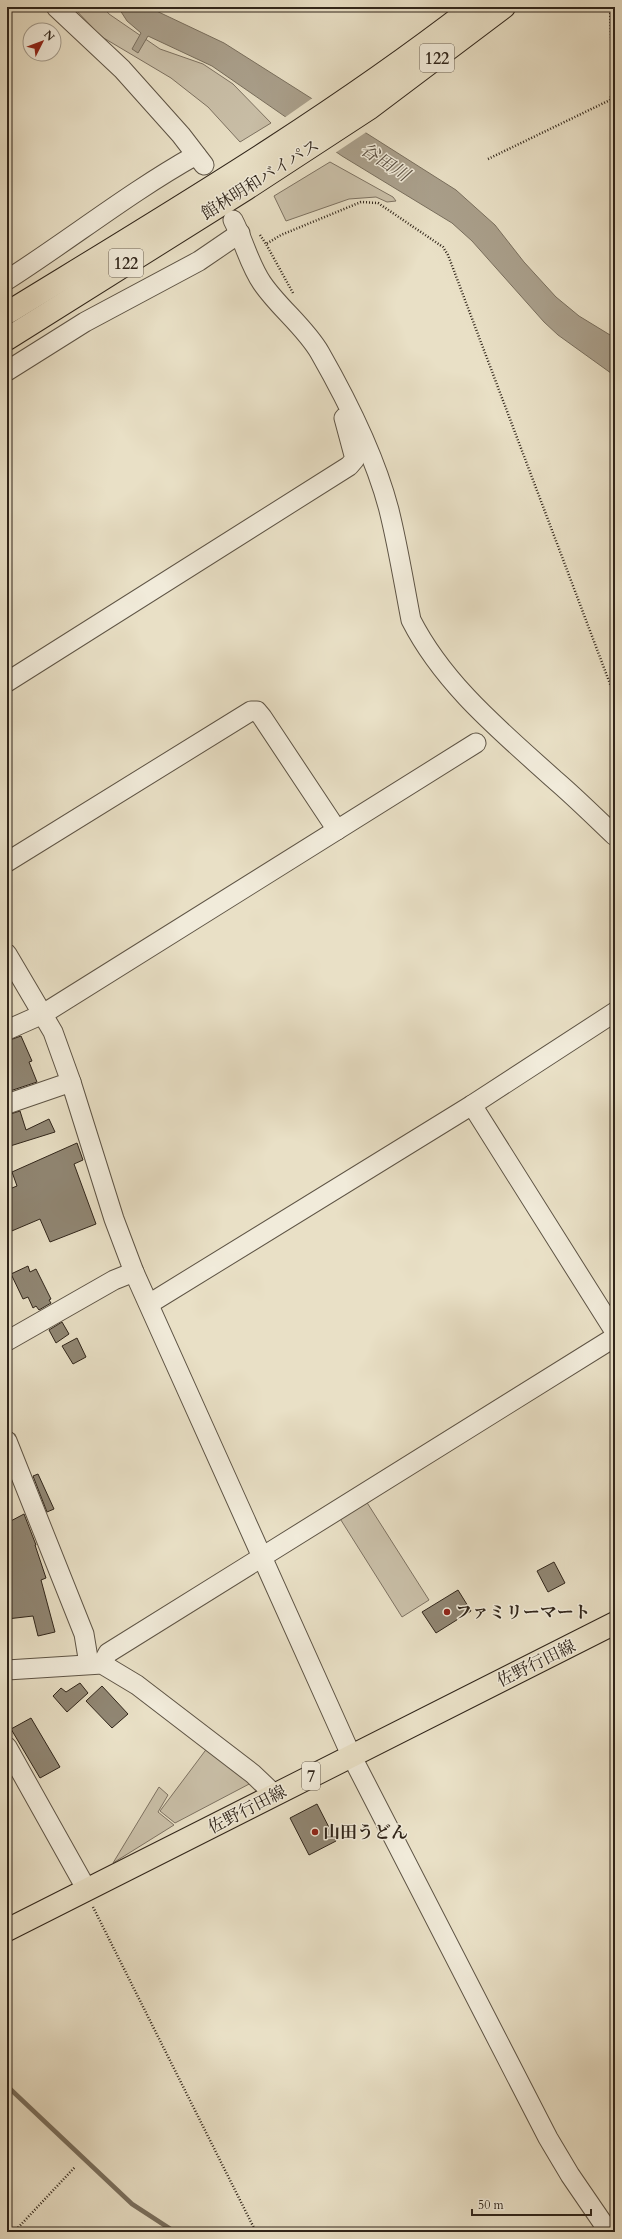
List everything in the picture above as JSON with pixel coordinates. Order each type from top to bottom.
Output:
[{"type":"main road","name":"館林明和バイパス","points":[[7,338],[241,180],[351,95],[412,54],[473,7]]},
{"type":"main road","name":"館林明和バイパス","points":[[7,313],[370,108],[504,7]]},
{"type":"main road","name":"佐野行田線","points":[[7,1930],[615,1623]]},
{"type":"street","points":[[7,280],[61,246],[145,187],[200,160],[181,135],[122,69],[56,7]]},
{"type":"street","points":[[7,371],[85,322],[199,261],[237,227],[251,263],[262,283],[280,307],[315,344],[354,418],[376,469],[389,510],[411,620],[420,637],[460,690],[497,729],[615,836]]},
{"type":"street","points":[[7,682],[349,466],[355,459],[336,384]]},
{"type":"street","points":[[7,862],[251,712],[257,711],[337,830]]},
{"type":"street","points":[[7,1030],[43,1014],[476,743]]},
{"type":"street","points":[[7,954],[53,1032],[71,1082],[114,1219],[134,1272],[351,1755],[548,2138],[570,2175],[609,2232]]},
{"type":"street","points":[[149,1304],[472,1105],[615,1012]]},
{"type":"street","points":[[7,1104],[71,1082]]},
{"type":"street","points":[[472,1105],[615,1332]]},
{"type":"street","points":[[7,1341],[114,1280],[134,1272]]},
{"type":"street","points":[[95,1664],[108,1653],[615,1337]]},
{"type":"street","points":[[7,1442],[11,1461],[84,1634],[95,1664]]},
{"type":"street","points":[[7,1670],[95,1664],[143,1690],[253,1774],[275,1795]]},
{"type":"street","points":[[7,1748],[85,1891]]},
{"type":"path","points":[[488,159],[610,100],[613,89],[610,7]]},
{"type":"path","points":[[295,296],[266,244],[281,235],[361,202],[378,203],[443,247],[448,255],[615,697]]},
{"type":"path","points":[[85,1891],[256,2232]]},
{"type":"path","points":[[14,2232],[76,2167]]},
{"type":"shaded area","points":[[73,7],[103,7],[109,14],[160,49],[203,64],[233,84],[271,123],[240,142],[208,107],[171,78],[92,31],[93,28]]},
{"type":"shaded area","points":[[330,162],[393,197],[396,201],[387,202],[376,197],[349,199],[286,221],[274,196]]},
{"type":"shaded area","points":[[366,1501],[429,1600],[402,1617],[339,1517]]},
{"type":"shaded area","points":[[208,1747],[253,1782],[175,1823],[160,1811]]},
{"type":"shaded area","points":[[159,1787],[168,1795],[158,1812],[174,1825],[113,1863]]},
{"type":"water","name":"谷田川","points":[[118,7],[148,7],[224,43],[456,190],[495,225],[524,262],[556,297],[579,316],[615,338],[615,376],[558,335],[544,322],[472,241],[452,223],[342,156],[212,66],[148,36],[138,53],[132,49],[141,33],[127,21]]},
{"type":"pier","points":[[314,97],[368,131],[335,153],[284,118]]},
{"type":"building","points":[[21,1036],[32,1061],[29,1062],[37,1082],[7,1092],[7,1041]]},
{"type":"building","points":[[20,1111],[26,1130],[49,1119],[55,1132],[7,1147],[7,1115]]},
{"type":"building","points":[[77,1143],[83,1160],[74,1164],[96,1224],[50,1242],[40,1219],[7,1233],[7,1190],[17,1186],[12,1172]]},
{"type":"building","points":[[28,1266],[30,1272],[36,1269],[51,1299],[49,1300],[51,1303],[39,1310],[36,1306],[33,1308],[28,1297],[23,1299],[11,1274]]},
{"type":"building","points":[[62,1322],[69,1334],[56,1343],[49,1330]]},
{"type":"building","points":[[77,1338],[86,1357],[73,1364],[62,1346]]},
{"type":"building","points":[[38,1474],[54,1509],[47,1512],[33,1476]]},
{"type":"building","points":[[24,1514],[36,1545],[46,1578],[41,1580],[55,1632],[38,1636],[33,1616],[7,1619],[7,1523]]},
{"type":"building","points":[[554,1562],[565,1583],[548,1592],[537,1571]]},
{"type":"building","name":"ファミリーマート","points":[[458,1590],[471,1611],[436,1633],[422,1612]]},
{"type":"building","points":[[80,1683],[88,1693],[67,1712],[53,1696],[61,1688],[66,1692]]},
{"type":"building","points":[[102,1686],[128,1714],[112,1728],[86,1701]]},
{"type":"building","points":[[31,1718],[60,1767],[40,1778],[11,1729]]},
{"type":"building","points":[[317,1804],[336,1841],[309,1855],[290,1818]]},
{"type":"waterway","points":[[7,2086],[132,2204],[175,2232]]},
{"type":"place","name":"ファミリーマート","points":[[447,1612]]},
{"type":"place","name":"山田うどん","points":[[315,1832]]}]
